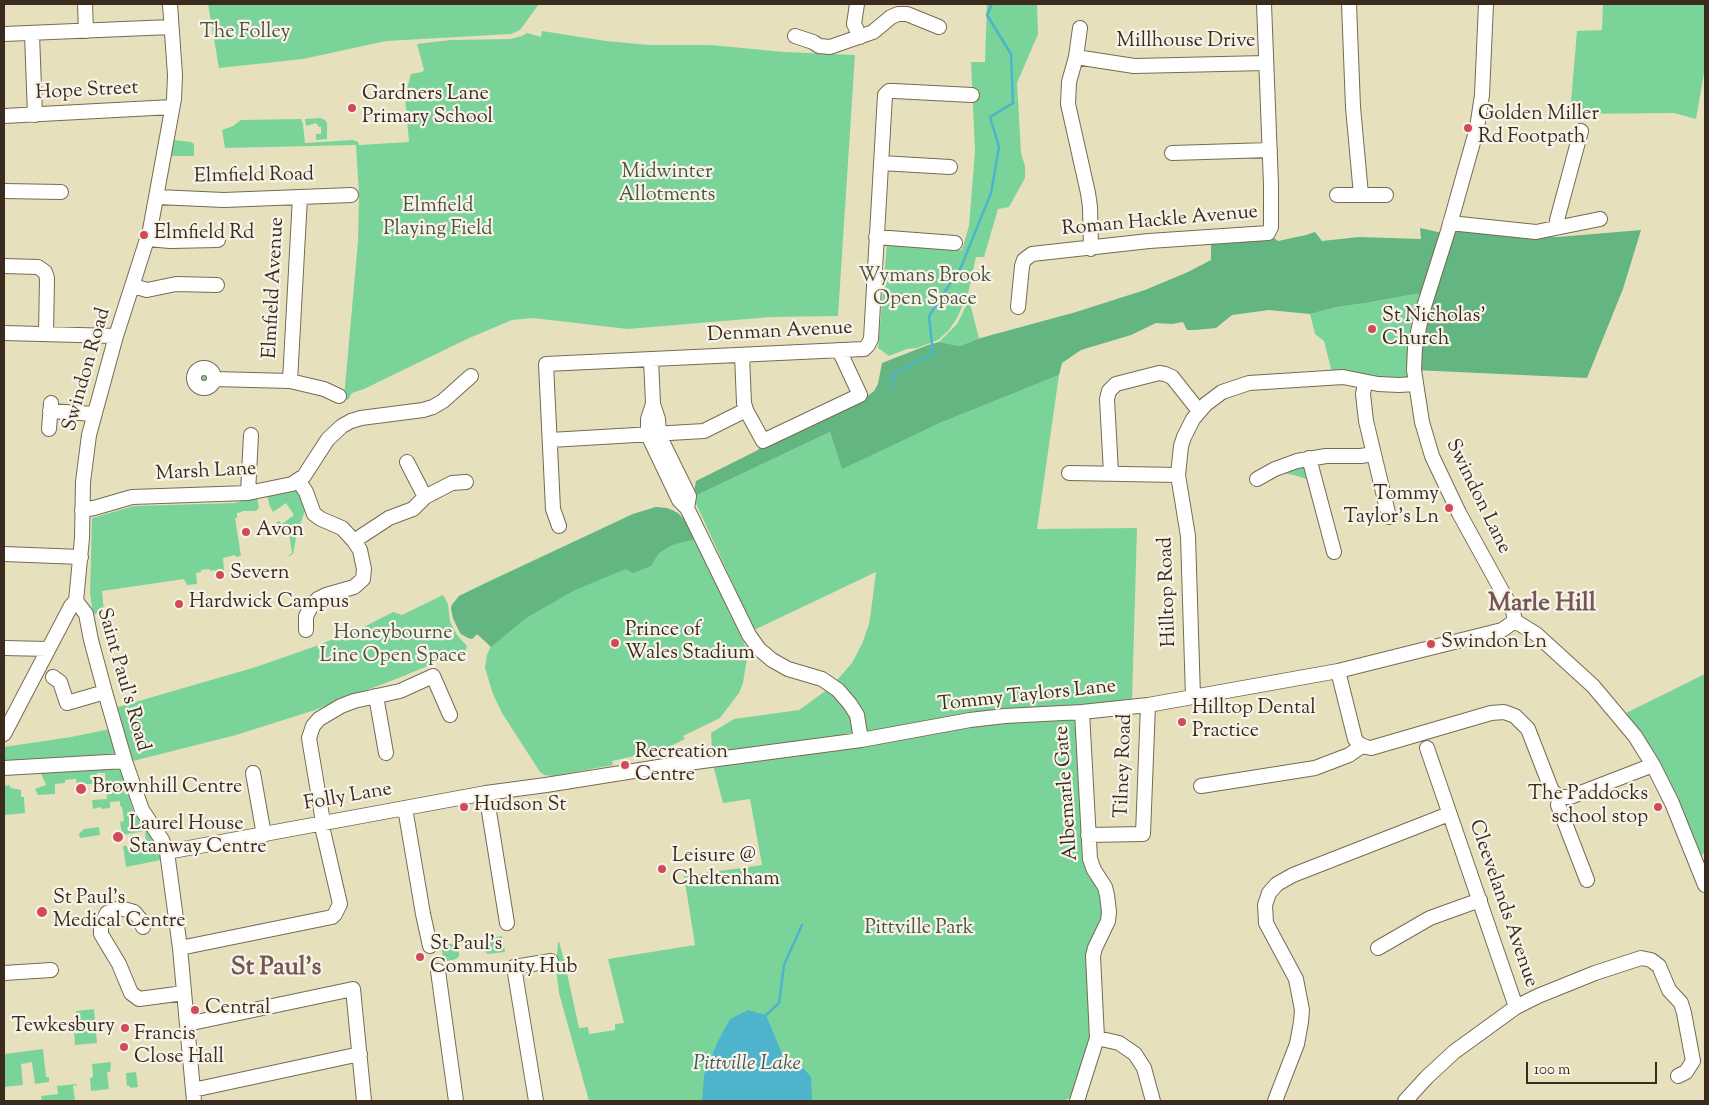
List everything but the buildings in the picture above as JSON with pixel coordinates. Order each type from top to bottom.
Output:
[{"type":"street","points":[[85,4],[86,30]]},
{"type":"street","name":"Swindon Road","points":[[4,734],[71,606],[76,601],[82,538],[84,469],[94,414],[116,336],[148,239],[175,90],[176,75],[170,27],[170,4]]},
{"type":"street","points":[[857,4],[854,24],[860,37]]},
{"type":"street","name":"Roman Hackle Avenue","points":[[1018,308],[1022,266],[1028,257],[1037,253],[1091,249],[1149,241],[1268,233],[1272,227],[1264,4]]},
{"type":"street","points":[[1349,4],[1355,140],[1361,195]]},
{"type":"street","name":"Swindon Lane","points":[[1486,4],[1482,95],[1477,128],[1418,330],[1415,384],[1422,422],[1435,465],[1459,513],[1513,610],[1515,621]]},
{"type":"street","points":[[795,36],[826,48],[878,29],[887,19],[898,14],[907,14],[939,27]]},
{"type":"street","points":[[4,34],[170,27]]},
{"type":"street","points":[[1080,28],[1076,57],[1069,82],[1068,104],[1088,193],[1091,249]]},
{"type":"street","points":[[32,34],[34,115]]},
{"type":"street","name":"Millhouse Drive","points":[[1076,57],[1134,66],[1266,63]]},
{"type":"street","name":"Denman Avenue","points":[[559,526],[553,509],[546,364],[860,350],[867,347],[870,342],[884,100],[887,93],[894,91],[972,95]]},
{"type":"street","name":"Hope Street","points":[[4,116],[172,107]]},
{"type":"street","points":[[1559,227],[1558,220],[1580,131]]},
{"type":"street","points":[[1172,153],[1270,150]]},
{"type":"street","points":[[881,163],[950,167]]},
{"type":"street","points":[[4,191],[61,192]]},
{"type":"street","name":"Elmfield Road","points":[[157,197],[224,200],[351,195]]},
{"type":"street","points":[[1337,195],[1386,195]]},
{"type":"street","name":"Elmfield Avenue","points":[[290,381],[300,197]]},
{"type":"street","points":[[1449,228],[1536,232],[1600,219]]},
{"type":"street","points":[[876,238],[955,243]]},
{"type":"street","points":[[148,239],[170,241],[218,240]]},
{"type":"street","points":[[4,266],[38,267],[45,272],[47,278],[46,334]]},
{"type":"street","points":[[133,286],[147,290],[176,284],[217,284]]},
{"type":"street","points":[[4,333],[116,336]]},
{"type":"street","points":[[742,355],[744,403],[763,441],[860,395],[839,350]]},
{"type":"street","points":[[651,360],[653,404],[648,419],[654,435],[689,496],[687,508],[754,642],[765,655],[779,665],[822,679],[838,690],[857,715],[861,740]]},
{"type":"street","points":[[1111,473],[1107,399],[1109,391],[1116,384],[1159,373],[1165,374],[1172,377],[1199,412]]},
{"type":"street","points":[[306,630],[308,610],[318,599],[354,588],[363,579],[364,574],[363,560],[354,540],[342,528],[314,514],[306,492],[298,480],[304,476],[328,439],[342,426],[361,418],[428,409],[438,404],[471,376]]},
{"type":"street","points":[[1069,472],[1111,473],[1179,481],[1180,456],[1184,437],[1199,412],[1222,392],[1249,383],[1343,377],[1366,383],[1399,386],[1415,384]]},
{"type":"street","points":[[214,378],[290,381],[324,389],[339,396]]},
{"type":"street","points":[[1366,383],[1363,394],[1363,406],[1389,517]]},
{"type":"street","points":[[49,429],[51,407],[94,414]]},
{"type":"street","points":[[550,440],[704,431],[746,410]]},
{"type":"street","points":[[248,494],[251,435]]},
{"type":"street","points":[[1257,479],[1286,464],[1309,458],[1373,454]]},
{"type":"street","points":[[1309,458],[1334,552]]},
{"type":"street","points":[[407,462],[424,497]]},
{"type":"street","name":"Marsh Lane","points":[[82,510],[132,497],[248,494],[270,490],[298,480]]},
{"type":"street","name":"Hilltop Road","points":[[1179,481],[1188,536],[1193,696]]},
{"type":"street","points":[[354,540],[389,518],[413,509],[424,497],[452,483],[466,482]]},
{"type":"street","points":[[4,554],[80,557]]},
{"type":"street","name":"Saint Paul's Road","points":[[76,601],[86,614],[105,692],[125,761],[142,810],[162,840],[167,852]]},
{"type":"street","points":[[1515,621],[1536,634],[1593,686],[1635,736],[1654,765],[1681,822],[1705,886]]},
{"type":"street","name":"Tommy Taylors Lane","points":[[536,787],[665,766],[861,740],[970,720],[1148,705],[1338,671],[1502,630],[1515,621]]},
{"type":"street","points":[[4,648],[48,649]]},
{"type":"street","points":[[1338,671],[1355,739],[1362,746],[1371,748],[1491,713],[1504,712],[1515,716],[1528,729],[1552,791],[1560,797],[1570,797],[1654,765]]},
{"type":"street","points":[[180,948],[332,917],[338,911],[340,904],[322,822],[309,742],[311,730],[319,719],[341,706],[360,699],[400,691],[433,676],[450,715]]},
{"type":"street","points":[[53,677],[60,682],[67,703],[105,692]]},
{"type":"street","points":[[376,696],[386,753]]},
{"type":"street","name":"Tilney Road","points":[[1088,834],[1143,834],[1148,705]]},
{"type":"street","points":[[4,706],[19,706]]},
{"type":"street","name":"Albemarle Gate","points":[[1077,1101],[1097,1038],[1093,956],[1108,920],[1109,903],[1105,887],[1092,865],[1088,834],[1082,712]]},
{"type":"street","points":[[1201,786],[1315,768],[1349,756],[1362,746]]},
{"type":"street","name":"Cleevelands Avenue","points":[[1427,748],[1516,1007]]},
{"type":"street","points":[[4,768],[125,761]]},
{"type":"street","points":[[253,773],[264,835]]},
{"type":"street","name":"Folly Lane","points":[[167,852],[486,793],[536,787]]},
{"type":"street","points":[[486,793],[507,923]]},
{"type":"street","points":[[1560,797],[1558,805],[1587,880]]},
{"type":"street","points":[[405,808],[430,946]]},
{"type":"street","name":"Cleevelands Avenue","points":[[1275,1101],[1297,1044],[1302,1010],[1296,979],[1264,917],[1269,893],[1277,884],[1294,875],[1449,814]]},
{"type":"street","points":[[167,852],[180,948],[193,1096],[360,1054]]},
{"type":"street","points":[[1378,948],[1430,918],[1480,900]]},
{"type":"street","points":[[142,927],[140,919],[134,912],[120,908],[107,913],[101,925],[101,934],[119,964],[132,994],[140,998],[184,993]]},
{"type":"street","points":[[1405,1101],[1454,1052],[1516,1007],[1554,989],[1637,959],[1651,960],[1661,970],[1669,990],[1681,1003],[1692,1061],[1686,1072],[1678,1076]]},
{"type":"street","points":[[536,1101],[514,967],[551,961]]},
{"type":"street","points":[[4,973],[51,970]]},
{"type":"street","points":[[438,971],[456,1101]]},
{"type":"street","points":[[187,1024],[353,989],[364,1101]]},
{"type":"street","points":[[1097,1038],[1119,1043],[1135,1054],[1144,1068],[1152,1101]]},
{"type":"green space","name":"The Folley","points":[[208,4],[539,4],[520,30],[511,34],[386,41],[303,59],[219,68]]},
{"type":"green space","name":"Wymans Brook Open Space","points":[[987,4],[1037,4],[1038,34],[1017,83],[1021,153],[1025,166],[1025,178],[1009,207],[998,209],[984,257],[976,257],[968,294],[949,330],[938,340],[889,356],[878,348],[887,244],[962,250],[969,226],[975,151],[971,62],[985,62]]},
{"type":"green space","points":[[1603,4],[1705,4],[1705,67],[1696,119],[1674,113],[1570,114],[1577,31],[1602,30]]},
{"type":"green space","name":"Midwinter Allotments","points":[[542,31],[606,41],[649,45],[711,45],[784,52],[855,55],[838,316],[771,317],[628,329],[533,318],[512,320],[352,393],[348,400],[344,398],[358,241],[359,194],[356,145],[225,148],[222,130],[233,126],[241,120],[301,119],[305,143],[353,140],[358,142],[359,145],[409,142],[405,97],[411,74],[424,70],[417,44],[451,40],[510,39],[527,33],[541,37]]},
{"type":"green space","points":[[320,118],[327,123],[327,139],[316,140],[316,134],[321,134],[321,127],[316,123],[306,126],[305,119]]},
{"type":"green space","points":[[174,140],[194,144],[194,156],[171,156]]},
{"type":"green space","points":[[1420,228],[1447,234],[1455,228],[1509,236],[1558,237],[1641,230],[1623,289],[1587,378],[1414,370],[1427,294],[1415,294],[1337,307],[1310,314],[1269,310],[1232,315],[1216,328],[1187,330],[1183,322],[1172,324],[1156,323],[1131,335],[1081,350],[1062,363],[1059,375],[940,423],[842,469],[830,432],[693,497],[696,481],[758,450],[763,441],[860,395],[869,395],[878,384],[882,363],[928,345],[939,342],[960,346],[977,339],[1076,312],[1145,290],[1211,260],[1211,237],[1268,233],[1278,241],[1315,232],[1322,241],[1359,237],[1421,239]]},
{"type":"green space","points":[[1415,294],[1427,294],[1415,384],[1333,377],[1324,341],[1315,334],[1310,314],[1337,307]]},
{"type":"green space","points":[[969,300],[979,338],[960,346],[939,342],[957,324]]},
{"type":"green space","points":[[204,369],[210,372],[213,378],[210,384],[204,387],[198,384],[195,378],[198,372]]},
{"type":"green space","name":"Pittville Park","points":[[1059,375],[1037,529],[1137,528],[1132,702],[1075,708],[1083,835],[1103,900],[1102,915],[1091,940],[1092,1035],[1076,1095],[1063,1101],[589,1101],[559,993],[556,968],[558,942],[564,960],[579,1028],[588,1027],[589,1034],[615,1030],[615,1024],[624,1023],[608,959],[695,945],[684,876],[762,865],[750,799],[723,803],[713,765],[711,733],[734,719],[799,710],[831,687],[852,663],[862,644],[869,624],[876,572],[754,630],[693,497],[830,432],[842,468],[940,423]]},
{"type":"green space","points":[[1306,466],[1312,481],[1279,472],[1280,469]]},
{"type":"green space","points":[[294,485],[307,505],[297,533],[293,554],[286,558],[292,553],[289,533],[295,532],[294,527],[282,527],[276,523],[279,521],[282,524],[294,515],[286,503],[273,512],[267,493]]},
{"type":"green space","points":[[257,496],[259,508],[256,511],[237,513],[237,518],[235,518],[241,556],[236,557],[235,555],[223,558],[224,571],[201,570],[201,572],[196,573],[197,584],[187,585],[184,579],[102,591],[104,613],[93,614],[90,593],[92,518],[134,506],[235,503]]},
{"type":"green space","name":"Prince of Wales Stadium","points":[[656,507],[673,510],[687,522],[748,652],[743,683],[739,693],[720,718],[683,736],[685,739],[650,756],[648,753],[612,761],[613,765],[553,776],[544,775],[540,772],[502,713],[493,694],[485,668],[491,646],[477,634],[472,639],[461,634],[453,618],[452,604],[459,596],[487,582],[633,514]]},
{"type":"green space","points":[[656,507],[667,508],[678,513],[687,522],[695,539],[672,545],[659,553],[651,566],[633,573],[626,569],[575,590],[526,618],[491,647],[477,634],[472,639],[461,634],[453,618],[451,607],[459,596],[633,514]]},
{"type":"green space","name":"Honeybourne Line Open Space","points":[[443,595],[448,604],[450,622],[457,635],[467,646],[466,650],[401,677],[315,710],[236,735],[133,761],[4,768],[4,747],[115,728],[111,711],[118,711],[118,707],[256,667],[362,628],[393,612],[402,615]]},
{"type":"green space","points":[[1705,674],[1705,853],[1701,855],[1626,713]]},
{"type":"green space","points":[[120,767],[134,813],[155,842],[161,860],[126,867],[123,846],[127,846],[127,849],[146,846],[145,831],[122,835],[120,822],[124,821],[120,801],[110,802],[110,808],[102,809],[100,807],[93,809],[92,800],[107,799],[105,773],[97,773],[97,784],[77,784],[76,779],[65,780],[65,783],[55,784],[55,794],[38,795],[35,789],[46,785],[40,771]]},
{"type":"green space","points":[[9,785],[11,788],[21,790],[21,797],[24,797],[25,813],[4,815],[4,786]]},
{"type":"green space","points":[[99,827],[100,835],[80,838],[79,834],[84,829]]},
{"type":"green space","points":[[502,936],[505,952],[488,954],[483,950],[483,943],[486,939]]},
{"type":"green space","points":[[456,945],[459,949],[459,956],[456,959],[444,962],[441,946]]},
{"type":"green space","points":[[94,1009],[97,1043],[75,1045],[74,1031],[78,1031],[76,1011]]},
{"type":"green space","points":[[43,1049],[46,1077],[49,1077],[49,1082],[35,1084],[32,1062],[21,1064],[23,1085],[4,1087],[4,1054]]},
{"type":"green space","points":[[111,1062],[110,1072],[107,1072],[109,1089],[91,1091],[92,1064]]},
{"type":"green space","points":[[136,1072],[138,1087],[130,1088],[130,1086],[127,1086],[126,1073]]},
{"type":"green space","points":[[77,1084],[73,1086],[75,1101],[42,1101],[41,1096],[58,1094],[57,1086]]},
{"type":"water","name":"Pittville Lake","points":[[748,1010],[766,1015],[783,1056],[804,1069],[811,1077],[812,1101],[702,1101],[704,1075],[717,1043],[730,1019]]},
{"type":"waterway","points":[[893,386],[892,374],[933,354],[929,316],[961,267],[991,193],[999,147],[990,117],[1013,103],[1011,54],[987,15],[992,4]]},
{"type":"waterway","points":[[766,1015],[779,1003],[784,965],[802,925]]},
{"type":"place","name":"Gardners Lane Primary School","points":[[352,108]]},
{"type":"place","name":"Golden Miller Rd Footpath","points":[[1468,128]]},
{"type":"place","name":"Elmfield Rd","points":[[144,235]]},
{"type":"place","name":"St Nicholas' Church","points":[[1372,329]]},
{"type":"place","name":"Tommy Taylor's Ln","points":[[1449,508]]},
{"type":"place","name":"Avon","points":[[246,532]]},
{"type":"place","name":"Severn","points":[[220,575]]},
{"type":"place","name":"Hardwick Campus","points":[[179,604]]},
{"type":"place","name":"Prince of Wales Stadium","points":[[615,643]]},
{"type":"place","name":"Swindon Ln","points":[[1431,644]]},
{"type":"place","name":"Hilltop Dental Practice","points":[[1182,722]]},
{"type":"place","name":"Recreation Centre","points":[[625,765]]},
{"type":"place","name":"Brownhill Centre","points":[[81,789]]},
{"type":"place","name":"Hudson St","points":[[464,807]]},
{"type":"place","name":"The Paddocks school stop","points":[[1658,807]]},
{"type":"place","name":"Laurel House Stanway Centre","points":[[118,837]]},
{"type":"place","name":"Leisure @ Cheltenham","points":[[662,869]]},
{"type":"place","name":"St Paul's Medical Centre","points":[[42,912]]},
{"type":"place","name":"St Paul's Community Hub","points":[[420,957]]},
{"type":"place","name":"Central","points":[[195,1010]]},
{"type":"place","name":"Tewkesbury","points":[[125,1028]]},
{"type":"place","name":"Francis Close Hall","points":[[124,1047]]},
{"type":"district","name":"Marle Hill","points":[[1542,606]]},
{"type":"district","name":"St Paul’s","points":[[276,970]]},
{"type":"park label","name":"Elmfield Playing Field","points":[[438,220]]}]
